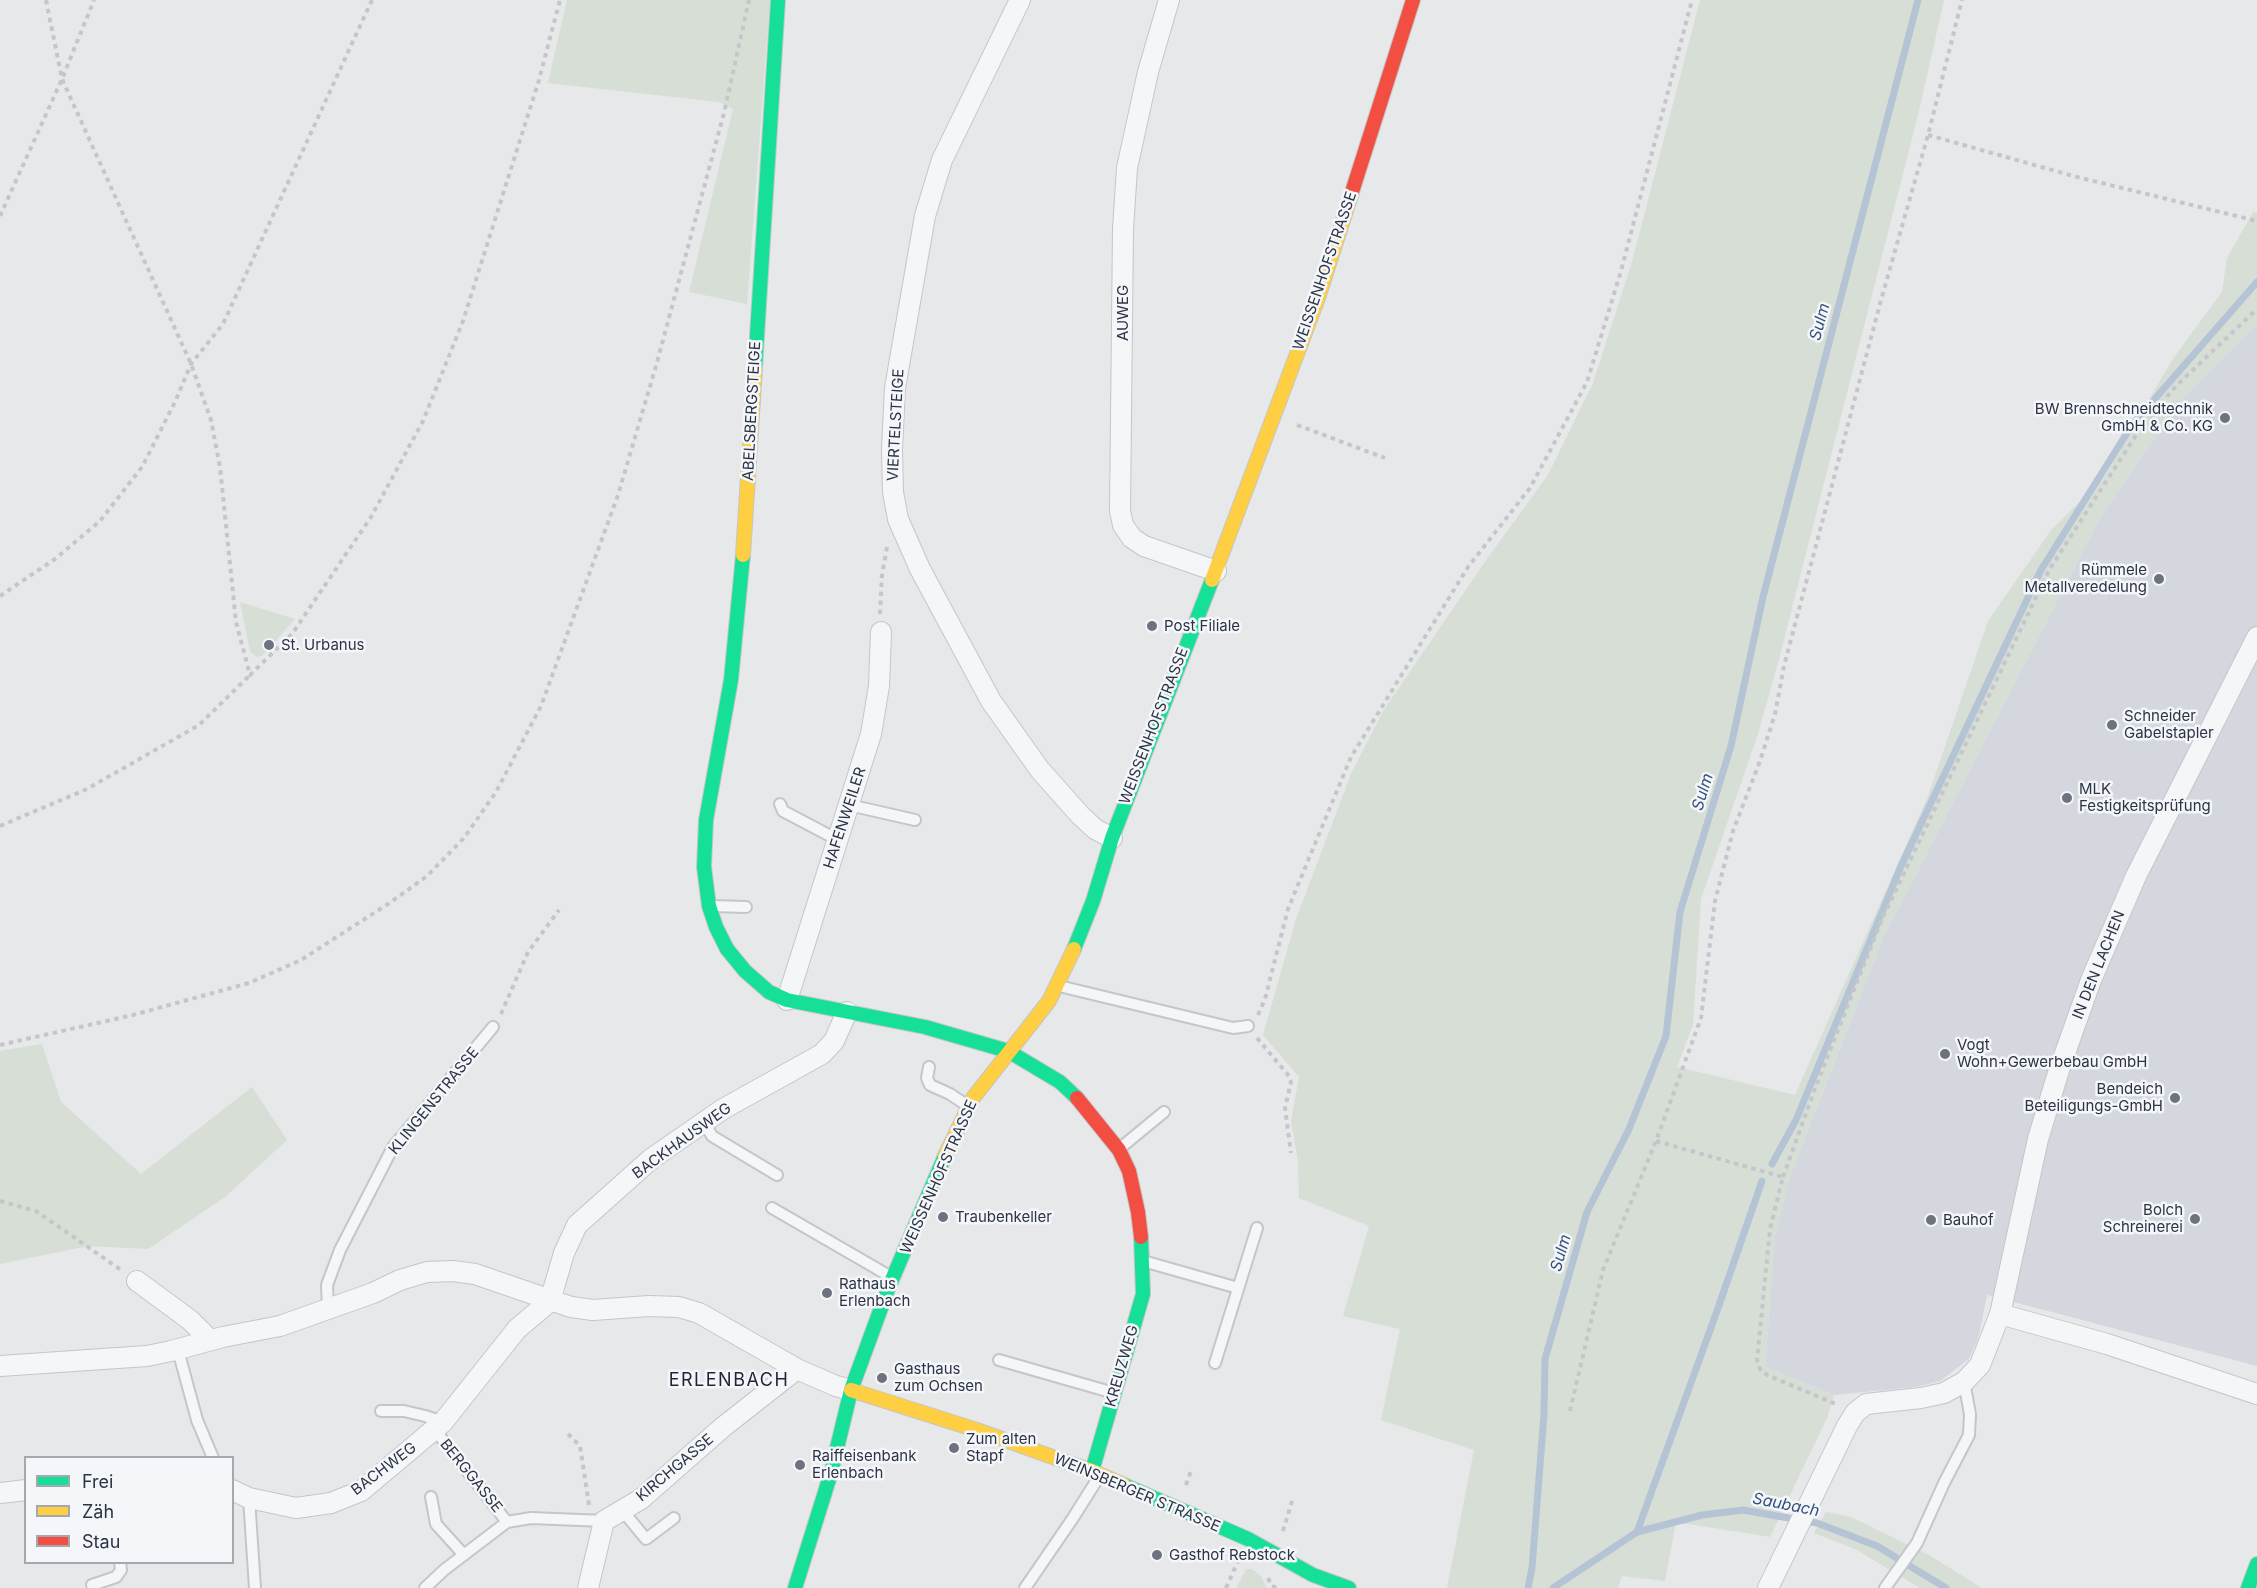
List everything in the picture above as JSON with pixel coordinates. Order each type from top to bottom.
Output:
[{"type":"street","name":"ABELSBERGSTEIGE","points":[[709,906],[704,867],[706,820],[731,680],[741,586],[778,0]]},
{"type":"street","name":"VIERTELSTEIGE","points":[[1020,0],[942,160],[925,216],[895,388],[892,492],[898,519],[920,569],[991,701],[1040,770],[1080,815],[1095,829],[1112,838]]},
{"type":"street","name":"AUWEG","points":[[1169,0],[1148,72],[1127,168],[1123,229],[1119,511],[1123,525],[1132,538],[1144,546],[1216,571]]},
{"type":"street","name":"WEISSENHOFSTRASSE","points":[[795,1588],[831,1473],[850,1390],[893,1278],[968,1106],[1059,986],[1093,901],[1112,838],[1216,571],[1318,298],[1413,0]]},
{"type":"street","name":"HAFENWEILER","points":[[787,1000],[871,734],[879,686],[881,632]]},
{"type":"street","name":"IN DEN LACHEN","points":[[1855,1413],[1866,1404],[1944,1393],[1964,1382],[1980,1365],[2000,1314],[2038,1139],[2059,1070],[2091,980],[2136,876],[2257,637]]},
{"type":"street","points":[[709,906],[727,949],[745,971],[769,992],[787,1000],[924,1027],[1008,1051]]},
{"type":"street","name":"BACKHAUSWEG","points":[[550,1300],[564,1252],[577,1225],[651,1160],[704,1122],[822,1054],[834,1041],[847,1012]]},
{"type":"street","name":"KREUZWEG","points":[[1008,1051],[1041,1069],[1067,1088],[1100,1124],[1119,1150],[1130,1171],[1138,1212],[1143,1261],[1143,1294],[1114,1393],[1096,1472]]},
{"type":"street","points":[[0,1366],[147,1356],[178,1350],[210,1340],[280,1326],[373,1293],[400,1280],[427,1272],[453,1271],[475,1274],[571,1307],[593,1310],[649,1306],[679,1307],[699,1312],[797,1369],[850,1390]]},
{"type":"street","points":[[136,1281],[190,1320],[210,1340]]},
{"type":"street","name":"BACHWEG","points":[[241,1494],[296,1508],[346,1498],[361,1491],[439,1426],[517,1329],[550,1300]]},
{"type":"street","points":[[2000,1314],[2107,1344],[2257,1394]]},
{"type":"street","name":"KIRCHGASSE","points":[[598,1521],[641,1499],[723,1427],[797,1369]]},
{"type":"street","name":"WEINSBERGER STRASSE","points":[[850,1390],[977,1430],[1096,1472],[1248,1539],[1310,1581],[1349,1588]]},
{"type":"street","points":[[1768,1588],[1855,1413]]},
{"type":"street","points":[[0,1493],[24,1490]]},
{"type":"street","points":[[588,1588],[598,1521]]},
{"type":"street","points":[[2248,1588],[2257,1564]]},
{"type":"lane","points":[[780,804],[783,811],[838,840]]},
{"type":"lane","points":[[849,805],[915,820]]},
{"type":"lane","points":[[709,906],[746,907]]},
{"type":"lane","points":[[1059,986],[1233,1028],[1248,1026]]},
{"type":"lane","name":"KLINGENSTRASSE","points":[[328,1309],[327,1285],[340,1250],[393,1147],[493,1027]]},
{"type":"lane","points":[[929,1067],[927,1078],[930,1085],[968,1106]]},
{"type":"lane","points":[[1119,1150],[1164,1112]]},
{"type":"lane","points":[[704,1122],[712,1136],[777,1175]]},
{"type":"lane","points":[[772,1208],[893,1278]]},
{"type":"lane","points":[[1215,1363],[1257,1228]]},
{"type":"lane","points":[[1143,1261],[1238,1288]]},
{"type":"lane","points":[[178,1350],[197,1420],[212,1456]]},
{"type":"lane","points":[[999,1360],[1114,1393]]},
{"type":"lane","points":[[1885,1588],[1917,1543],[1944,1483],[1970,1435],[1970,1414],[1964,1382]]},
{"type":"lane","points":[[381,1411],[404,1411],[425,1416],[439,1426]]},
{"type":"lane","name":"BERGGASSE","points":[[439,1426],[507,1522]]},
{"type":"lane","name":"KREUZWEG","points":[[1025,1588],[1073,1518],[1096,1472]]},
{"type":"lane","name":"BACHWEG","points":[[241,1494],[249,1524],[255,1588]]},
{"type":"lane","points":[[431,1497],[436,1524],[464,1555]]},
{"type":"lane","points":[[622,1510],[646,1539],[674,1518]]},
{"type":"lane","name":"BERGGASSE","points":[[425,1588],[507,1522],[531,1518],[598,1521]]},
{"type":"lane","points":[[92,1585],[116,1577],[121,1570],[120,1564]]},
{"type":"path","points":[[46,0],[62,79],[191,364],[211,420],[220,467],[236,622],[250,675]]},
{"type":"path","points":[[0,216],[62,79],[94,0]]},
{"type":"path","points":[[0,596],[55,559],[100,521],[142,467],[175,402],[191,364],[223,324],[372,0]]},
{"type":"path","points":[[0,826],[87,789],[199,725],[292,634],[372,517],[423,421],[463,321],[539,80],[560,0]]},
{"type":"path","points":[[0,1045],[134,1015],[249,983],[291,965],[400,896],[427,876],[464,838],[496,792],[541,706],[618,495],[656,366],[724,113],[749,0]]},
{"type":"path","points":[[1291,1153],[1285,1108],[1291,1082],[1289,1076],[1248,1026],[1256,1020],[1265,999],[1288,909],[1355,749],[1468,567],[1530,488],[1587,382],[1622,272],[1692,0]]},
{"type":"path","points":[[1570,1412],[1603,1270],[1656,1142],[1701,1018],[1713,911],[1720,881],[1733,831],[1760,760],[1774,714],[1784,666],[1869,345],[1928,135],[1962,0]]},
{"type":"path","points":[[1928,135],[2077,177],[2257,221]]},
{"type":"path","points":[[1855,1413],[1767,1375],[1760,1370],[1757,1360],[1770,1229],[1783,1177],[1816,1086],[1882,919],[2049,570],[2142,426],[2176,386],[2257,309]]},
{"type":"path","points":[[1274,416],[1385,458]]},
{"type":"path","points":[[881,632],[882,575],[888,543],[898,519]]},
{"type":"path","points":[[493,1027],[503,1011],[528,952],[559,909]]},
{"type":"path","points":[[1656,1142],[1783,1177]]},
{"type":"path","points":[[0,1201],[36,1211],[136,1281]]},
{"type":"path","points":[[568,1434],[580,1446],[598,1521]]},
{"type":"path","points":[[1226,1588],[1241,1555]]},
{"type":"shaded area","points":[[567,0],[770,0],[747,304],[689,292],[733,109],[719,102],[548,83]]},
{"type":"shaded area","points":[[1700,0],[1944,0],[1919,111],[1779,659],[1758,734],[1701,899],[1693,1025],[1677,1067],[1795,1095],[1928,796],[1988,621],[2052,529],[2103,479],[2172,360],[2222,292],[2227,258],[2253,212],[2257,213],[2257,325],[2180,402],[2102,514],[1884,936],[1789,1179],[1775,1235],[1765,1367],[1834,1395],[1827,1418],[1770,1537],[1676,1522],[1665,1581],[1622,1576],[1618,1588],[1447,1588],[1474,1450],[1381,1420],[1400,1329],[1343,1316],[1369,1226],[1299,1198],[1298,1161],[1291,1121],[1299,1077],[1263,1035],[1296,919],[1351,774],[1383,711],[1489,556],[1548,475],[1593,383],[1632,262]]},
{"type":"shaded area","points":[[2257,325],[2257,1366],[1987,1295],[1978,1339],[1969,1359],[1940,1381],[1916,1387],[1834,1395],[1765,1367],[1775,1235],[1789,1179],[1884,936],[2102,514],[2181,401]]},
{"type":"shaded area","points":[[240,602],[295,619],[262,656],[256,657],[250,651]]},
{"type":"shaded area","points":[[42,1044],[61,1102],[141,1174],[252,1087],[287,1140],[225,1197],[148,1249],[88,1246],[0,1264],[0,1051]]},
{"type":"shaded area","points":[[1826,1512],[1851,1517],[1929,1555],[1982,1588],[1920,1588],[1855,1549],[1814,1533]]},
{"type":"shaded area","points":[[1246,1569],[1252,1569],[1261,1576],[1267,1588],[1236,1588]]},
{"type":"waterway","name":"Sulm","points":[[1528,1588],[1532,1568],[1544,1414],[1545,1359],[1587,1212],[1629,1129],[1666,1036],[1680,912],[1731,746],[1763,597],[1918,0]]},
{"type":"waterway","points":[[1772,1164],[1796,1120],[1901,866],[2041,570],[2132,425],[2257,282]]},
{"type":"waterway","points":[[1637,1532],[1762,1181]]},
{"type":"waterway","name":"Saubach","points":[[1553,1588],[1637,1532],[1702,1515],[1743,1510],[1817,1523],[1877,1546],[1946,1588]]},
{"type":"traffic: fast","points":[[755,368],[778,0]]},
{"type":"traffic: fast","points":[[743,555],[731,680],[706,820],[704,867],[709,906],[727,949],[745,971],[769,992],[787,1000],[925,1027],[1008,1051],[1060,1082],[1077,1098]]},
{"type":"traffic: fast","points":[[1074,949],[1093,901],[1112,838],[1212,580]]},
{"type":"traffic: fast","points":[[795,1588],[831,1473],[851,1390],[888,1289],[945,1156]]},
{"type":"traffic: fast","points":[[1092,1471],[1143,1294],[1141,1237]]},
{"type":"traffic: fast","points":[[1124,1485],[1248,1539],[1313,1575],[1349,1588]]},
{"type":"traffic: fast","points":[[2248,1588],[2257,1564]]},
{"type":"traffic: slow","points":[[1212,580],[1318,298],[1352,192]]},
{"type":"traffic: slow","points":[[743,555],[755,368]]},
{"type":"traffic: slow","points":[[945,1156],[973,1098],[1049,1001],[1074,949]]},
{"type":"traffic: slow","points":[[851,1390],[977,1430],[1092,1471],[1124,1485]]},
{"type":"traffic: jam","points":[[1352,192],[1413,0]]},
{"type":"traffic: jam","points":[[1077,1098],[1119,1150],[1129,1171],[1141,1237]]},
{"type":"place","name":"BW Brennschneidtechnik GmbH & Co. KG","points":[[2225,418]]},
{"type":"place","name":"Rümmele Metallveredelung","points":[[2159,579]]},
{"type":"place","name":"Post Filiale","points":[[1152,626]]},
{"type":"place","name":"St. Urbanus","points":[[269,645]]},
{"type":"place","name":"Schneider Gabelstapler","points":[[2112,725]]},
{"type":"place","name":"MLK Festigkeitsprüfung","points":[[2067,798]]},
{"type":"place","name":"Vogt Wohn+Gewerbebau GmbH","points":[[1945,1054]]},
{"type":"place","name":"Bendeich Beteiligungs-GmbH","points":[[2175,1098]]},
{"type":"place","name":"Traubenkeller","points":[[943,1217]]},
{"type":"place","name":"Bolch Schreinerei","points":[[2195,1219]]},
{"type":"place","name":"Bauhof","points":[[1931,1220]]},
{"type":"place","name":"Rathaus Erlenbach","points":[[827,1293]]},
{"type":"place","name":"Gasthaus zum Ochsen","points":[[882,1378]]},
{"type":"place","name":"Zum alten Stapf","points":[[954,1448]]},
{"type":"place","name":"Raiffeisenbank Erlenbach","points":[[800,1465]]},
{"type":"place","name":"Gasthof Rebstock","points":[[1157,1555]]},
{"type":"district","name":"ERLENBACH","points":[[729,1381]]}]
